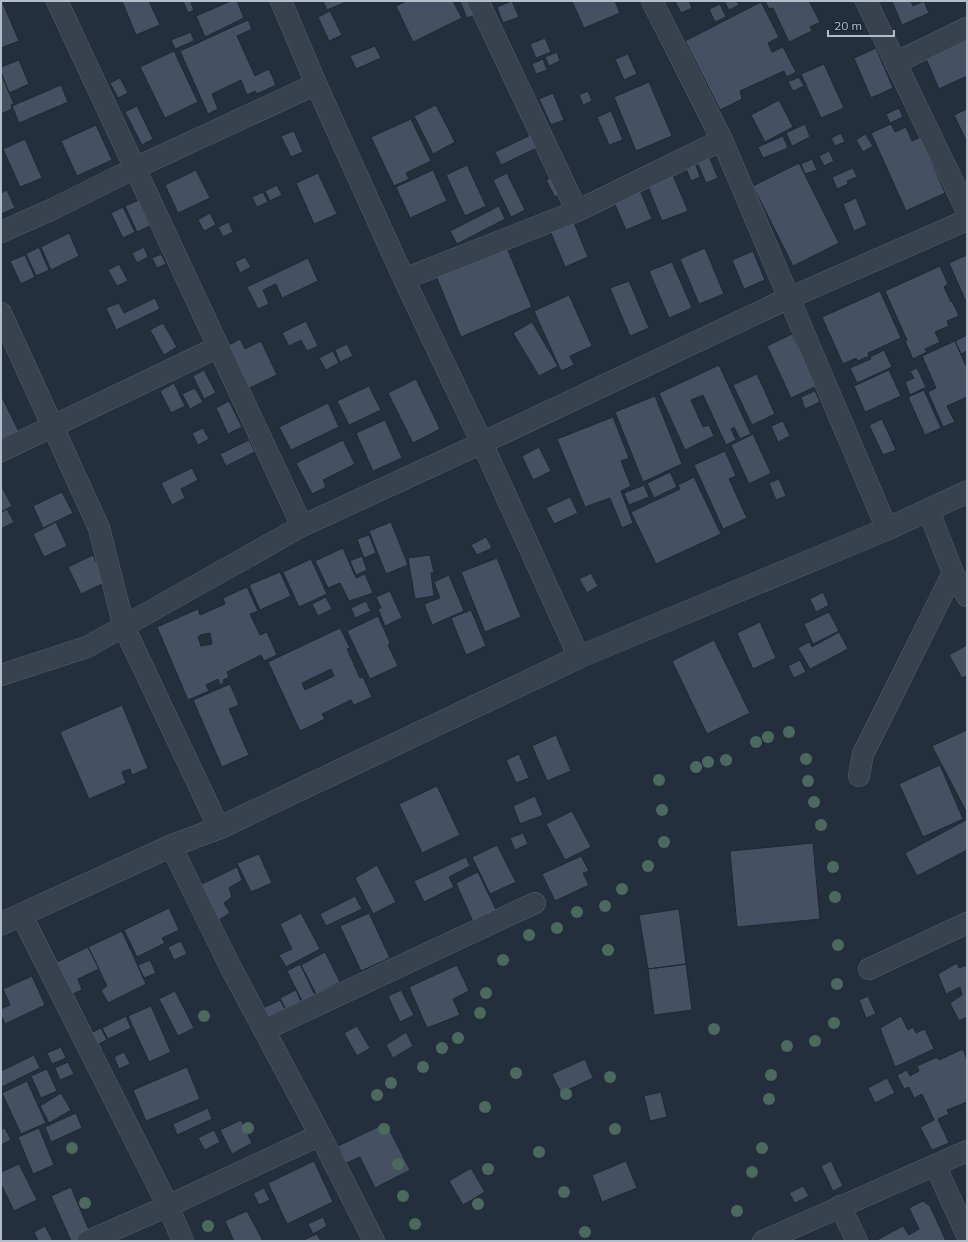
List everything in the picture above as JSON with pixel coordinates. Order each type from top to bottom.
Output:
[{"type":"street","points":[[57,1],[302,526]]},
{"type":"street","points":[[281,1],[316,84],[404,279],[482,443],[579,657]]},
{"type":"street","points":[[478,1],[577,211]]},
{"type":"street","points":[[652,1],[722,140],[887,530]]},
{"type":"street","points":[[866,1],[967,211]]},
{"type":"street","points":[[895,63],[967,28]]},
{"type":"street","points":[[1,232],[53,209],[135,168],[316,84]]},
{"type":"street","points":[[404,279],[577,211],[722,140]]},
{"type":"street","points":[[1,675],[87,648],[302,526],[789,298],[967,220]]},
{"type":"street","points":[[1,313],[99,528],[124,628],[219,828]]},
{"type":"street","points":[[1,451],[218,347]]},
{"type":"street","points":[[1,924],[171,846],[219,828],[579,657],[887,530],[928,509],[967,492]]},
{"type":"street","points":[[928,509],[953,573],[967,596]]},
{"type":"street","points":[[859,776],[863,754],[953,573]]},
{"type":"street","points":[[171,846],[230,966],[374,1241]]},
{"type":"street","points":[[264,1030],[535,903]]},
{"type":"street","points":[[21,914],[168,1206],[182,1241]]},
{"type":"street","points":[[870,969],[967,923]]},
{"type":"street","points":[[88,1241],[320,1136]]},
{"type":"street","points":[[763,1241],[967,1151]]},
{"type":"street","points":[[935,1166],[967,1235]]},
{"type":"street","points":[[840,1206],[857,1241]]},
{"type":"building","points":[[1,1],[19,41],[1,48]]},
{"type":"building","points":[[122,1],[149,1],[160,25],[136,35]]},
{"type":"building","points":[[183,1],[195,1],[191,3],[194,10],[188,13]]},
{"type":"building","points":[[231,1],[237,1],[244,18],[205,37],[196,16]]},
{"type":"building","points":[[323,1],[348,1],[327,10]]},
{"type":"building","points":[[407,1],[453,1],[462,18],[413,42],[396,6]]},
{"type":"building","points":[[460,1],[472,1],[478,14],[467,18]]},
{"type":"building","points":[[512,1],[519,17],[503,23],[497,7]]},
{"type":"building","points":[[572,1],[615,1],[620,13],[584,28]]},
{"type":"building","points":[[675,1],[689,1],[692,8],[681,13]]},
{"type":"building","points":[[724,1],[737,1],[739,5],[729,10]]},
{"type":"building","points":[[765,1],[809,1],[820,22],[810,27],[812,31],[789,42],[773,8],[769,9]]},
{"type":"building","points":[[892,1],[911,1],[913,6],[924,1],[929,13],[902,25]]},
{"type":"building","points":[[761,2],[779,37],[768,43],[772,52],[783,47],[796,72],[787,77],[784,71],[740,91],[742,99],[720,110],[685,41]]},
{"type":"building","points":[[720,4],[726,17],[715,22],[709,9]]},
{"type":"building","points":[[330,11],[342,35],[329,41],[318,17]]},
{"type":"building","points":[[248,20],[252,29],[237,36],[255,76],[269,69],[276,85],[257,94],[255,91],[247,95],[241,80],[212,94],[218,109],[208,114],[180,51]]},
{"type":"building","points":[[191,32],[194,41],[175,49],[171,40]]},
{"type":"building","points":[[967,35],[967,76],[939,89],[924,54]]},
{"type":"building","points":[[545,38],[551,52],[536,58],[530,44]]},
{"type":"building","points":[[375,46],[381,58],[356,69],[350,56]]},
{"type":"building","points":[[876,48],[893,88],[871,98],[854,58]]},
{"type":"building","points":[[174,51],[198,102],[165,118],[140,67]]},
{"type":"building","points":[[557,52],[560,61],[549,66],[545,57]]},
{"type":"building","points":[[628,54],[637,74],[624,80],[615,59]]},
{"type":"building","points":[[543,59],[547,70],[536,74],[532,64]]},
{"type":"building","points":[[19,60],[29,84],[9,93],[1,72],[1,67]]},
{"type":"building","points":[[824,64],[844,108],[821,118],[801,74]]},
{"type":"building","points":[[1,74],[14,104],[11,105],[12,109],[1,114]]},
{"type":"building","points":[[799,77],[804,86],[793,91],[788,82]]},
{"type":"building","points":[[120,78],[128,93],[118,98],[110,83]]},
{"type":"building","points":[[649,82],[672,136],[636,151],[614,97]]},
{"type":"building","points":[[61,85],[68,102],[19,123],[12,106]]},
{"type":"building","points":[[588,91],[592,101],[583,105],[579,95]]},
{"type":"building","points":[[553,93],[564,120],[551,125],[539,99]]},
{"type":"building","points":[[779,100],[793,127],[765,142],[751,115]]},
{"type":"building","points":[[436,105],[455,142],[433,154],[414,116]]},
{"type":"building","points":[[137,106],[153,139],[142,145],[125,112]]},
{"type":"building","points":[[899,108],[903,117],[890,123],[886,114]]},
{"type":"building","points":[[967,109],[967,142],[954,115]]},
{"type":"building","points":[[611,111],[623,140],[609,145],[597,117]]},
{"type":"building","points":[[411,119],[431,161],[406,173],[409,179],[394,186],[371,137]]},
{"type":"building","points":[[805,124],[810,137],[792,146],[786,133]]},
{"type":"building","points":[[891,124],[895,132],[906,127],[912,141],[921,137],[945,193],[906,211],[871,133]]},
{"type":"building","points":[[96,125],[112,160],[77,176],[61,141]]},
{"type":"building","points":[[294,131],[303,152],[291,157],[281,136]]},
{"type":"building","points":[[535,133],[541,146],[501,165],[495,152]]},
{"type":"building","points":[[841,133],[845,142],[835,146],[831,138]]},
{"type":"building","points":[[865,134],[873,146],[863,152],[856,140]]},
{"type":"building","points":[[783,136],[788,148],[763,158],[758,147]]},
{"type":"building","points":[[25,139],[42,178],[20,187],[3,149]]},
{"type":"building","points":[[829,151],[834,161],[824,166],[819,156]]},
{"type":"building","points":[[708,154],[718,178],[706,183],[696,159]]},
{"type":"building","points":[[812,159],[817,170],[805,174],[801,164]]},
{"type":"building","points":[[694,160],[700,177],[691,181],[684,164]]},
{"type":"building","points":[[799,163],[839,243],[793,266],[753,186]]},
{"type":"building","points":[[467,165],[486,206],[465,216],[446,175]]},
{"type":"building","points":[[853,168],[857,177],[847,181],[848,184],[837,189],[832,177]]},
{"type":"building","points":[[196,170],[210,198],[178,213],[165,185]]},
{"type":"building","points":[[433,170],[447,201],[410,218],[396,187]]},
{"type":"building","points":[[318,173],[337,214],[314,224],[296,183]]},
{"type":"building","points":[[507,173],[525,210],[511,217],[493,180]]},
{"type":"building","points":[[672,173],[688,211],[662,221],[647,184]]},
{"type":"building","points":[[554,176],[563,192],[555,197],[546,180]]},
{"type":"building","points":[[277,185],[282,195],[270,201],[265,191]]},
{"type":"building","points":[[639,188],[652,219],[626,230],[613,200]]},
{"type":"building","points":[[7,190],[15,208],[1,214],[1,193]]},
{"type":"building","points":[[263,192],[268,202],[257,207],[252,197]]},
{"type":"building","points":[[856,198],[867,225],[854,231],[843,204]]},
{"type":"building","points":[[139,200],[150,226],[137,232],[125,206]]},
{"type":"building","points":[[499,206],[505,219],[457,244],[450,231]]},
{"type":"building","points":[[123,207],[135,232],[123,238],[111,213]]},
{"type":"building","points":[[210,213],[216,225],[204,231],[198,220]]},
{"type":"building","points":[[572,218],[588,257],[565,267],[549,228]]},
{"type":"building","points":[[229,222],[233,232],[223,237],[218,227]]},
{"type":"building","points":[[69,233],[79,256],[51,270],[41,247]]},
{"type":"building","points":[[506,246],[532,307],[461,337],[436,276]]},
{"type":"building","points":[[39,247],[49,270],[36,276],[26,254]]},
{"type":"building","points":[[144,247],[148,257],[137,263],[132,253]]},
{"type":"building","points":[[705,248],[724,294],[699,304],[680,259]]},
{"type":"building","points":[[753,251],[765,280],[744,289],[732,260]]},
{"type":"building","points":[[161,254],[166,264],[157,268],[152,258]]},
{"type":"building","points":[[25,255],[35,277],[21,284],[10,261]]},
{"type":"building","points":[[967,255],[967,304],[949,263]]},
{"type":"building","points":[[245,257],[251,267],[240,273],[235,262]]},
{"type":"building","points":[[308,258],[318,281],[282,298],[276,284],[263,290],[269,304],[258,309],[247,287]]},
{"type":"building","points":[[672,262],[692,308],[669,318],[649,271]]},
{"type":"building","points":[[119,264],[128,281],[117,286],[108,270]]},
{"type":"building","points":[[940,266],[948,284],[944,287],[959,316],[947,321],[949,326],[935,332],[940,342],[925,349],[927,352],[913,359],[905,341],[907,340],[885,291]]},
{"type":"building","points":[[629,281],[649,328],[630,336],[610,288]]},
{"type":"building","points":[[880,291],[901,338],[868,353],[869,356],[858,361],[856,358],[843,364],[822,317]]},
{"type":"building","points":[[569,295],[592,346],[570,356],[574,365],[561,371],[534,311]]},
{"type":"building","points":[[155,298],[160,309],[116,330],[106,308],[119,303],[124,313]]},
{"type":"building","points":[[306,321],[318,346],[307,351],[301,340],[289,346],[282,333]]},
{"type":"building","points":[[532,322],[558,366],[539,376],[513,333]]},
{"type":"building","points":[[163,323],[177,347],[164,355],[150,330]]},
{"type":"building","points":[[792,334],[817,386],[791,398],[767,346]]},
{"type":"building","points":[[967,335],[967,351],[961,354],[955,341]]},
{"type":"building","points":[[240,339],[245,349],[261,341],[277,375],[245,390],[225,347]]},
{"type":"building","points":[[955,341],[967,368],[967,397],[947,406],[955,422],[943,427],[928,392],[936,388],[922,356]]},
{"type":"building","points":[[347,344],[353,356],[340,362],[335,350]]},
{"type":"building","points":[[884,350],[892,367],[857,383],[850,368],[871,359],[870,357]]},
{"type":"building","points":[[333,351],[339,363],[326,370],[319,358]]},
{"type":"building","points":[[719,365],[751,434],[740,439],[734,427],[731,429],[736,440],[726,445],[703,395],[691,400],[703,427],[709,425],[714,436],[685,450],[659,393]]},
{"type":"building","points":[[917,368],[926,387],[910,395],[905,382],[914,378],[910,371]]},
{"type":"building","points":[[204,370],[216,393],[204,399],[193,376]]},
{"type":"building","points":[[889,370],[901,396],[865,412],[854,386]]},
{"type":"building","points":[[757,374],[775,414],[752,425],[733,385]]},
{"type":"building","points":[[416,379],[440,429],[413,443],[388,393]]},
{"type":"building","points":[[174,383],[185,406],[171,413],[160,391]]},
{"type":"building","points":[[369,386],[381,410],[349,425],[337,401]]},
{"type":"building","points":[[195,388],[203,402],[190,409],[182,394]]},
{"type":"building","points":[[924,390],[941,428],[925,435],[908,397]]},
{"type":"building","points":[[815,391],[820,402],[805,409],[801,397]]},
{"type":"building","points":[[1,395],[19,432],[1,441]]},
{"type":"building","points":[[655,396],[682,464],[643,482],[615,412]]},
{"type":"building","points":[[229,401],[242,427],[228,434],[216,408]]},
{"type":"building","points":[[328,403],[339,427],[291,450],[279,427]]},
{"type":"building","points":[[613,417],[629,458],[621,461],[631,486],[621,491],[633,523],[622,528],[610,498],[585,507],[557,439]]},
{"type":"building","points":[[882,419],[896,450],[883,455],[869,425]]},
{"type":"building","points":[[385,420],[402,458],[373,471],[356,433]]},
{"type":"building","points":[[783,421],[790,436],[778,442],[771,426]]},
{"type":"building","points":[[203,428],[209,439],[198,445],[192,433]]},
{"type":"building","points":[[753,434],[771,473],[749,484],[731,445]]},
{"type":"building","points":[[249,440],[255,452],[226,466],[220,454]]},
{"type":"building","points":[[343,440],[355,464],[323,480],[326,487],[312,494],[296,463]]},
{"type":"building","points":[[539,447],[551,471],[533,480],[522,456]]},
{"type":"building","points":[[725,451],[736,476],[729,479],[747,518],[723,529],[694,465]]},
{"type":"building","points":[[192,468],[198,480],[181,489],[185,498],[172,505],[161,483]]},
{"type":"building","points":[[670,472],[677,487],[654,498],[647,483]]},
{"type":"building","points":[[694,477],[721,534],[656,564],[631,512],[680,489],[678,485]]},
{"type":"building","points":[[779,479],[786,496],[776,500],[769,483]]},
{"type":"building","points":[[1,485],[12,506],[1,512]]},
{"type":"building","points":[[644,485],[649,497],[629,505],[624,493]]},
{"type":"building","points":[[62,492],[73,513],[43,528],[33,506]]},
{"type":"building","points":[[570,497],[578,513],[554,524],[546,508]]},
{"type":"building","points":[[7,509],[14,522],[1,529],[1,512]]},
{"type":"building","points":[[56,522],[67,546],[44,557],[33,534]]},
{"type":"building","points":[[391,522],[408,565],[386,574],[369,531]]},
{"type":"building","points":[[369,535],[376,553],[364,558],[357,539]]},
{"type":"building","points":[[486,537],[492,548],[477,555],[471,545]]},
{"type":"building","points":[[343,548],[356,578],[365,574],[373,593],[349,601],[340,583],[328,588],[315,561]]},
{"type":"building","points":[[93,555],[106,582],[81,594],[68,567]]},
{"type":"building","points":[[430,555],[434,573],[431,573],[434,596],[415,599],[408,558]]},
{"type":"building","points":[[362,556],[367,570],[356,575],[350,561]]},
{"type":"building","points":[[497,558],[521,617],[485,632],[461,572]]},
{"type":"building","points":[[311,559],[327,594],[299,607],[283,572]]},
{"type":"building","points":[[280,572],[291,596],[260,610],[249,585]]},
{"type":"building","points":[[591,573],[598,586],[587,593],[579,579]]},
{"type":"building","points":[[449,575],[464,611],[432,625],[424,604],[440,598],[434,582]]},
{"type":"building","points":[[247,587],[258,611],[250,614],[260,635],[267,632],[277,655],[264,661],[261,655],[227,672],[229,677],[223,680],[224,683],[220,685],[218,679],[206,685],[209,691],[188,700],[157,627],[198,609],[200,615],[225,604],[223,598]],"holes":[[[210,633],[212,644],[201,646],[198,637],[200,635]]]},
{"type":"building","points":[[390,591],[402,618],[385,626],[378,609],[381,608],[376,597]]},
{"type":"building","points":[[823,592],[829,605],[816,612],[810,599]]},
{"type":"building","points":[[326,597],[332,609],[318,616],[312,604]]},
{"type":"building","points":[[366,601],[371,611],[355,618],[351,608]]},
{"type":"building","points":[[471,610],[486,646],[466,655],[451,618]]},
{"type":"building","points":[[829,612],[839,631],[813,644],[804,624]]},
{"type":"building","points":[[378,616],[390,643],[388,645],[398,666],[370,679],[347,631]]},
{"type":"building","points":[[760,622],[776,658],[753,669],[737,633]]},
{"type":"building","points":[[340,628],[350,648],[347,649],[360,678],[363,677],[372,697],[354,705],[351,700],[322,714],[325,719],[300,731],[268,662]],"holes":[[[331,669],[334,676],[305,690],[302,683]]]},
{"type":"building","points":[[839,632],[848,649],[810,669],[798,648],[809,642],[812,647]]},
{"type":"building","points":[[714,640],[750,713],[707,734],[672,661]]},
{"type":"building","points":[[967,645],[967,676],[962,678],[949,655]]},
{"type":"building","points":[[800,660],[806,672],[794,678],[788,666]]},
{"type":"building","points":[[230,684],[239,705],[229,709],[249,755],[222,767],[193,700]]},
{"type":"building","points":[[122,705],[148,768],[132,775],[130,769],[122,772],[126,783],[89,799],[60,732]]},
{"type":"building","points":[[967,730],[967,813],[932,746]]},
{"type":"building","points":[[556,735],[571,771],[547,781],[532,746]]},
{"type":"building","points":[[519,754],[529,778],[516,783],[506,760]]},
{"type":"building","points":[[940,765],[963,819],[923,837],[899,784]]},
{"type":"building","points":[[437,786],[460,835],[422,853],[399,804]]},
{"type":"building","points":[[535,796],[543,815],[520,824],[513,806]]},
{"type":"building","points":[[572,811],[591,847],[565,860],[546,824]]},
{"type":"building","points":[[966,820],[967,850],[917,876],[905,853]]},
{"type":"building","points":[[523,833],[528,844],[515,850],[510,838]]},
{"type":"building","points":[[813,843],[820,919],[737,927],[730,851]]},
{"type":"building","points":[[497,845],[516,882],[490,894],[472,857]]},
{"type":"building","points":[[259,854],[272,883],[251,892],[237,863]]},
{"type":"building","points":[[581,856],[589,871],[583,873],[589,885],[555,901],[542,874]]},
{"type":"building","points":[[466,857],[470,866],[449,877],[454,887],[424,902],[414,881]]},
{"type":"building","points":[[377,865],[396,902],[373,914],[355,878]]},
{"type":"building","points":[[237,867],[242,880],[229,888],[232,897],[224,903],[230,913],[216,922],[200,885]]},
{"type":"building","points":[[478,872],[498,914],[474,924],[456,883]]},
{"type":"building","points":[[355,896],[362,909],[326,926],[320,914]]},
{"type":"building","points":[[169,908],[179,930],[162,938],[165,943],[137,957],[124,930]]},
{"type":"building","points":[[679,909],[686,964],[648,969],[639,915]]},
{"type":"building","points":[[301,913],[320,949],[286,967],[279,955],[292,949],[280,924]]},
{"type":"building","points":[[369,913],[390,958],[361,971],[340,926]]},
{"type":"building","points":[[122,931],[146,984],[108,1003],[101,990],[107,986],[88,947]]},
{"type":"building","points":[[181,941],[187,954],[174,960],[168,947]]},
{"type":"building","points":[[88,947],[99,969],[78,979],[82,990],[66,997],[51,965]]},
{"type":"building","points":[[325,952],[340,982],[316,994],[301,965]]},
{"type":"building","points":[[150,960],[156,973],[144,978],[138,965]]},
{"type":"building","points":[[957,963],[959,968],[967,965],[967,1017],[959,1021],[950,1003],[962,995],[960,987],[946,994],[938,974]]},
{"type":"building","points":[[300,964],[315,995],[302,1001],[287,971]]},
{"type":"building","points":[[686,964],[692,1010],[654,1015],[648,969]]},
{"type":"building","points":[[457,965],[469,991],[453,999],[460,1015],[427,1028],[409,987]]},
{"type":"building","points":[[32,976],[45,1005],[5,1024],[1,1015],[1,1009],[10,1005],[3,989]]},
{"type":"building","points":[[296,990],[301,1002],[286,1010],[280,998]]},
{"type":"building","points":[[401,990],[414,1015],[400,1022],[388,996]]},
{"type":"building","points":[[175,991],[194,1028],[178,1036],[159,999]]},
{"type":"building","points":[[868,996],[876,1014],[866,1018],[859,1000]]},
{"type":"building","points":[[280,1000],[286,1011],[266,1020],[261,1009]]},
{"type":"building","points":[[151,1006],[171,1052],[149,1062],[128,1016]]},
{"type":"building","points":[[126,1016],[131,1028],[108,1039],[102,1028]]},
{"type":"building","points":[[901,1016],[908,1030],[913,1027],[916,1033],[925,1029],[934,1049],[895,1067],[880,1028]]},
{"type":"building","points":[[357,1026],[370,1048],[357,1056],[344,1033]]},
{"type":"building","points":[[101,1028],[107,1040],[90,1048],[84,1036]]},
{"type":"building","points":[[406,1032],[413,1046],[393,1058],[386,1045]]},
{"type":"building","points":[[61,1047],[66,1058],[52,1064],[47,1053]]},
{"type":"building","points":[[963,1049],[967,1060],[967,1102],[947,1110],[949,1114],[938,1119],[949,1143],[932,1150],[920,1127],[934,1120],[922,1094],[914,1098],[909,1087],[904,1089],[897,1075],[907,1070],[910,1076],[919,1071],[917,1066],[937,1057],[939,1060]]},
{"type":"building","points":[[124,1052],[130,1064],[119,1069],[114,1057]]},
{"type":"building","points":[[34,1055],[40,1068],[2,1087],[1,1071]]},
{"type":"building","points":[[585,1059],[593,1078],[561,1093],[552,1074]]},
{"type":"building","points":[[68,1062],[74,1074],[60,1080],[55,1068]]},
{"type":"building","points":[[187,1067],[200,1099],[146,1121],[133,1090]]},
{"type":"building","points":[[47,1069],[57,1091],[41,1098],[31,1076]]},
{"type":"building","points":[[887,1078],[895,1093],[875,1103],[868,1088]]},
{"type":"building","points":[[27,1081],[46,1123],[21,1134],[2,1093]]},
{"type":"building","points":[[661,1092],[667,1117],[650,1121],[644,1096]]},
{"type":"building","points":[[61,1093],[71,1110],[49,1123],[40,1106]]},
{"type":"building","points":[[208,1108],[212,1119],[177,1135],[173,1124]]},
{"type":"building","points":[[76,1113],[82,1128],[51,1142],[45,1127]]},
{"type":"building","points":[[241,1120],[252,1143],[232,1154],[220,1130]]},
{"type":"building","points":[[386,1123],[410,1170],[375,1188],[360,1157],[346,1163],[338,1146]]},
{"type":"building","points":[[5,1128],[11,1140],[1,1145],[1,1129]]},
{"type":"building","points":[[39,1128],[54,1165],[33,1174],[18,1137]]},
{"type":"building","points":[[214,1130],[220,1142],[205,1150],[198,1138]]},
{"type":"building","points":[[314,1161],[333,1202],[287,1224],[268,1183]]},
{"type":"building","points":[[626,1161],[637,1188],[602,1202],[592,1175]]},
{"type":"building","points":[[831,1161],[843,1186],[833,1191],[821,1166]]},
{"type":"building","points":[[19,1164],[37,1200],[14,1211],[1,1184],[1,1172]]},
{"type":"building","points":[[471,1168],[485,1192],[463,1205],[449,1181]]},
{"type":"building","points":[[803,1186],[809,1196],[795,1203],[789,1193]]},
{"type":"building","points":[[71,1187],[91,1235],[77,1241],[71,1241],[51,1196]]},
{"type":"building","points":[[264,1188],[270,1200],[259,1205],[253,1193]]},
{"type":"building","points":[[923,1201],[930,1206],[946,1241],[877,1241],[903,1226],[909,1235],[919,1229],[909,1208]]},
{"type":"building","points":[[247,1211],[263,1241],[234,1241],[225,1221]]},
{"type":"building","points":[[323,1217],[327,1226],[313,1234],[308,1224]]},
{"type":"building","points":[[45,1226],[53,1241],[38,1241],[34,1232]]},
{"type":"building","points":[[317,1234],[321,1241],[301,1241]]}]
